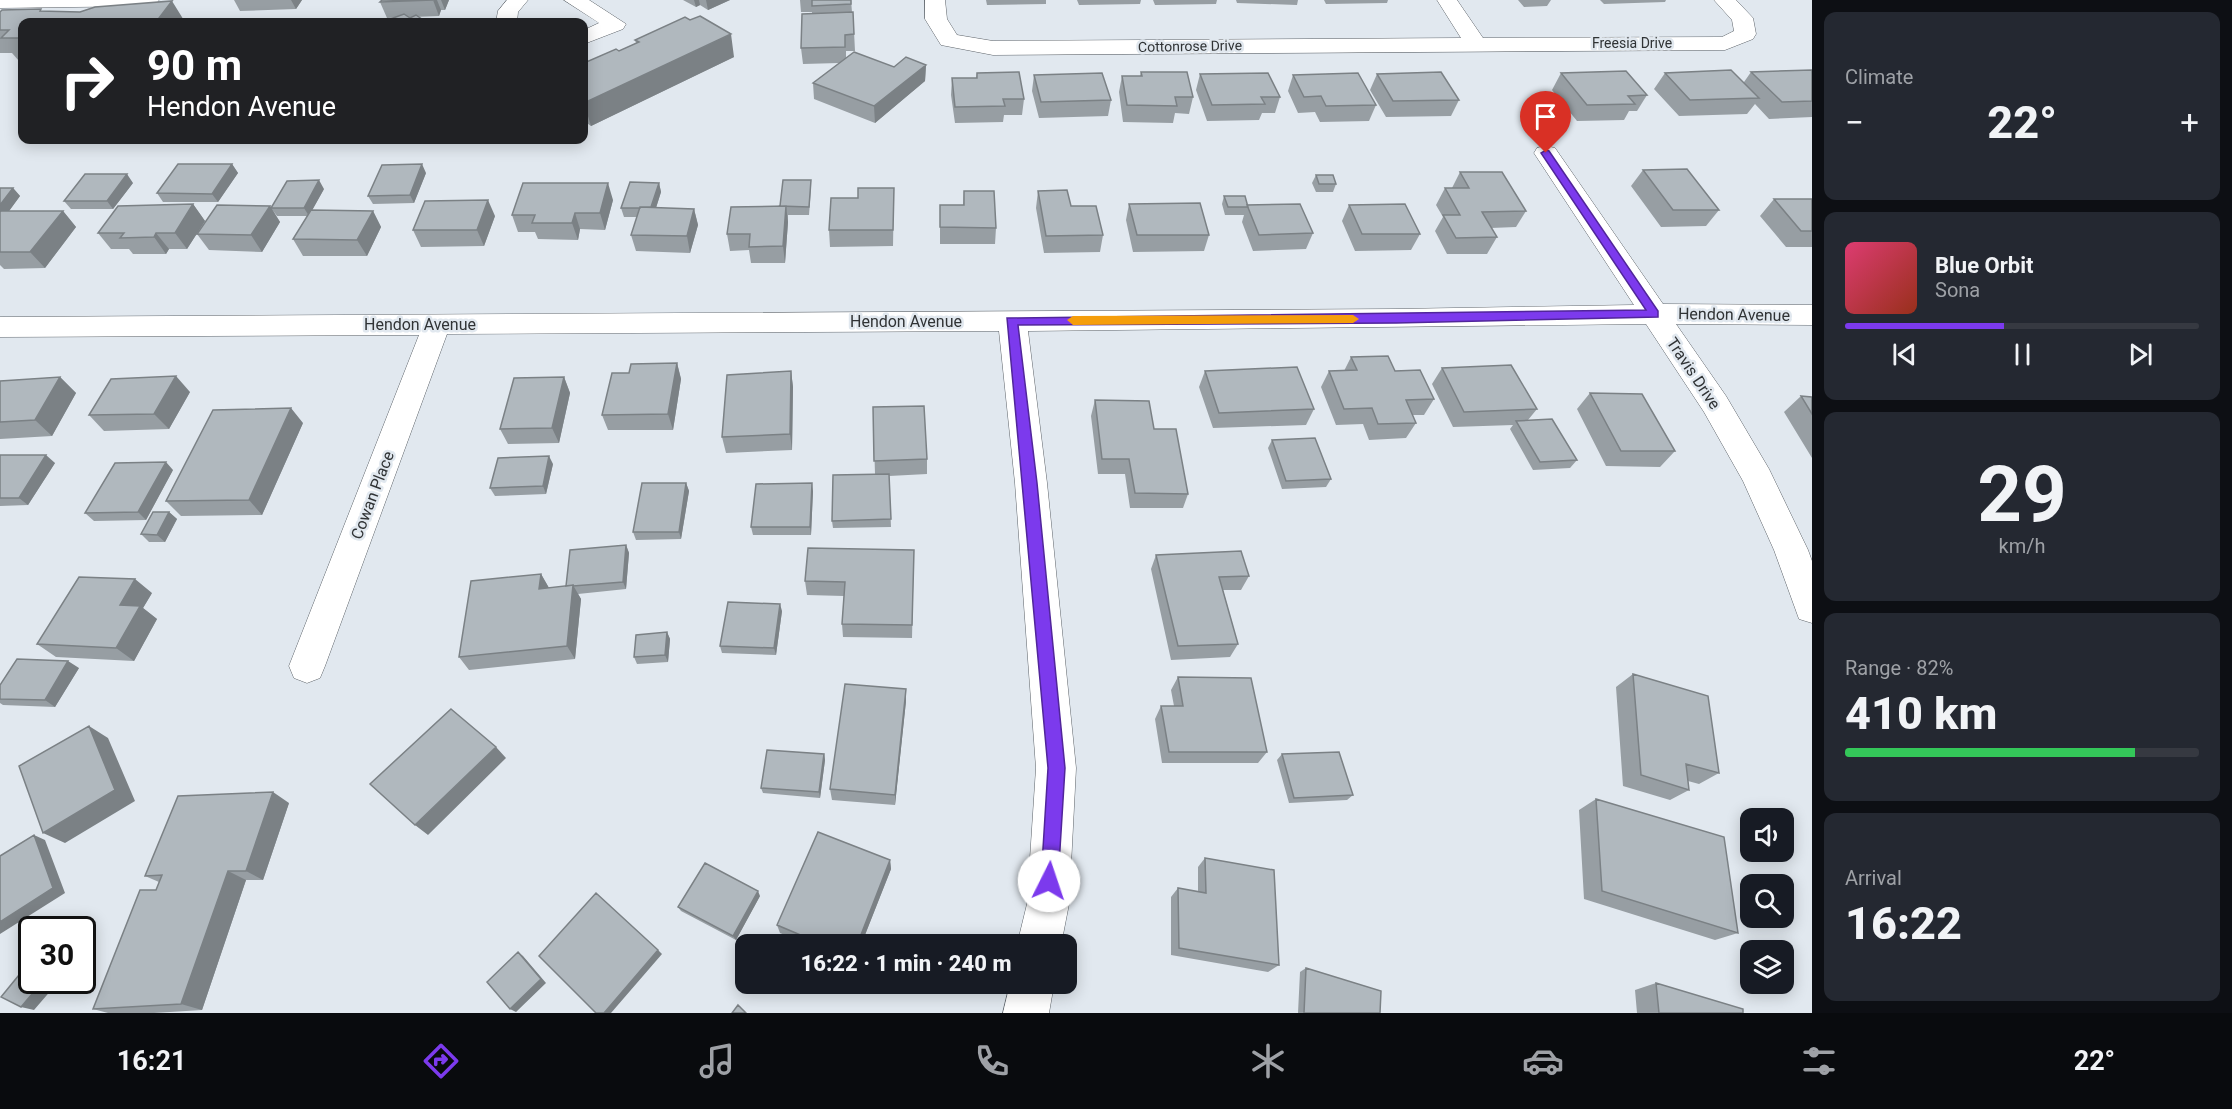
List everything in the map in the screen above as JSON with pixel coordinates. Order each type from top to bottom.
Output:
[{"type":"street","points":[[0,2],[149,0]]},
{"type":"street","points":[[507,18],[508,11],[518,0]]},
{"type":"street","points":[[574,0],[615,24],[588,36]]},
{"type":"street","name":"Cottonrose Drive","points":[[935,0],[936,19],[949,40],[993,48],[1475,43]]},
{"type":"street","points":[[1447,0],[1475,43]]},
{"type":"street","name":"Freesia Drive","points":[[1475,43],[1725,43],[1745,34],[1742,18],[1724,0]]},
{"type":"street","name":"Travis Drive","points":[[1546,153],[1715,404],[1758,478],[1791,550],[1812,608]]},
{"type":"street","name":"Hendon Avenue","points":[[0,327],[1396,319],[1654,314],[1812,315]]},
{"type":"street","points":[[1012,321],[1031,483],[1056,768],[1048,904],[1042,934]]},
{"type":"street","name":"Cowan Place","points":[[307,666],[437,324]]},
{"type":"street","points":[[1026,1013],[1030,994]]},
{"type":"building","points":[[382,0],[433,0],[380,2]]},
{"type":"building","points":[[812,0],[851,0],[851,4],[812,6]]},
{"type":"building","points":[[172,1],[159,18],[18,18],[18,38],[1,38],[9,30],[0,30],[2,10],[41,9],[40,11],[80,12],[95,7]]},
{"type":"building","points":[[853,12],[854,34],[845,35],[845,47],[801,48],[802,14]]},
{"type":"building","points":[[404,14],[410,18],[393,18]]},
{"type":"building","points":[[700,16],[731,34],[588,101],[588,61],[639,42],[635,40],[685,17],[690,20]]},
{"type":"building","points":[[854,52],[894,67],[906,57],[926,65],[874,106],[813,83]]},
{"type":"building","points":[[1731,70],[1759,98],[1690,100],[1665,73]]},
{"type":"building","points":[[1812,70],[1812,101],[1782,102],[1751,72]]},
{"type":"building","points":[[1626,71],[1647,95],[1628,96],[1635,104],[1587,105],[1561,73]]},
{"type":"building","points":[[1019,72],[1024,99],[1003,99],[1005,106],[955,107],[952,78],[977,78],[977,73]]},
{"type":"building","points":[[1141,72],[1187,72],[1193,97],[1175,97],[1177,106],[1127,105],[1122,76],[1142,76]]},
{"type":"building","points":[[1441,72],[1459,100],[1393,101],[1377,74]]},
{"type":"building","points":[[1102,73],[1111,100],[1041,102],[1034,75]]},
{"type":"building","points":[[1268,73],[1280,97],[1261,97],[1265,104],[1212,105],[1200,74]]},
{"type":"building","points":[[1358,73],[1376,105],[1326,106],[1321,96],[1304,97],[1293,75]]},
{"type":"building","points":[[178,164],[232,164],[212,194],[157,193]]},
{"type":"building","points":[[422,164],[410,195],[368,196],[382,165]]},
{"type":"building","points":[[1687,169],[1719,210],[1673,210],[1643,170]]},
{"type":"building","points":[[1460,172],[1502,172],[1526,211],[1482,212],[1497,237],[1456,238],[1443,215],[1460,215],[1445,188],[1469,188]]},
{"type":"building","points":[[85,174],[127,174],[107,201],[64,201]]},
{"type":"building","points":[[1316,175],[1333,175],[1336,184],[1319,184]]},
{"type":"building","points":[[319,180],[304,208],[271,208],[287,181]]},
{"type":"building","points":[[783,180],[811,180],[809,207],[780,206]]},
{"type":"building","points":[[630,182],[659,183],[651,207],[621,208]]},
{"type":"building","points":[[523,183],[608,183],[600,213],[575,213],[572,223],[532,223],[535,215],[512,215]]},
{"type":"building","points":[[0,188],[13,188],[0,205]]},
{"type":"building","points":[[858,188],[894,188],[893,230],[829,230],[831,198],[858,198]]},
{"type":"building","points":[[1067,190],[1071,206],[1096,206],[1103,235],[1046,236],[1038,191]]},
{"type":"building","points":[[964,191],[994,191],[996,228],[940,227],[940,205],[964,205]]},
{"type":"building","points":[[1224,196],[1245,196],[1248,207],[1228,207]]},
{"type":"building","points":[[1774,199],[1812,199],[1812,231],[1801,231]]},
{"type":"building","points":[[488,200],[477,230],[413,230],[425,201]]},
{"type":"building","points":[[1200,203],[1209,235],[1137,235],[1129,204]]},
{"type":"building","points":[[193,204],[175,233],[156,233],[154,237],[120,238],[124,233],[98,233],[118,206]]},
{"type":"building","points":[[1300,204],[1313,233],[1259,235],[1247,205]]},
{"type":"building","points":[[1405,204],[1420,234],[1362,234],[1349,205]]},
{"type":"building","points":[[217,205],[270,206],[251,235],[197,234]]},
{"type":"building","points":[[786,206],[783,246],[749,247],[750,234],[727,234],[731,207]]},
{"type":"building","points":[[640,207],[694,209],[687,236],[631,235]]},
{"type":"building","points":[[311,210],[373,211],[357,240],[293,239]]},
{"type":"building","points":[[1,211],[63,211],[30,252],[0,252]]},
{"type":"building","points":[[1388,356],[1395,371],[1420,370],[1434,399],[1406,400],[1416,423],[1378,424],[1372,408],[1344,409],[1329,371],[1357,370],[1351,357]]},
{"type":"building","points":[[677,363],[668,414],[602,415],[612,373],[629,373],[631,364]]},
{"type":"building","points":[[1511,365],[1537,409],[1464,412],[1442,368]]},
{"type":"building","points":[[1297,367],[1314,409],[1219,413],[1205,371]]},
{"type":"building","points":[[791,371],[790,434],[722,437],[727,375]]},
{"type":"building","points":[[176,376],[154,414],[89,415],[111,379]]},
{"type":"building","points":[[60,377],[35,420],[0,422],[0,381]]},
{"type":"building","points":[[564,377],[552,428],[500,429],[514,378]]},
{"type":"building","points":[[1590,393],[1642,394],[1675,451],[1621,451]]},
{"type":"building","points":[[1801,396],[1812,397],[1812,414]]},
{"type":"building","points":[[1095,400],[1149,401],[1154,429],[1176,429],[1188,494],[1135,493],[1129,459],[1102,459]]},
{"type":"building","points":[[924,406],[927,459],[874,461],[873,407]]},
{"type":"building","points":[[291,408],[249,500],[166,501],[213,410]]},
{"type":"building","points":[[1552,419],[1577,460],[1540,462],[1516,421]]},
{"type":"building","points":[[1315,438],[1331,479],[1286,481],[1272,440]]},
{"type":"building","points":[[0,455],[46,455],[19,498],[0,498]]},
{"type":"building","points":[[549,456],[543,486],[490,488],[498,458]]},
{"type":"building","points":[[166,462],[138,512],[85,513],[115,463]]},
{"type":"building","points":[[889,474],[891,519],[832,521],[833,475]]},
{"type":"building","points":[[642,483],[686,483],[679,532],[633,532]]},
{"type":"building","points":[[812,483],[810,527],[751,527],[756,484]]},
{"type":"building","points":[[153,512],[169,512],[157,535],[141,534]]},
{"type":"building","points":[[626,545],[623,582],[566,586],[570,550]]},
{"type":"building","points":[[808,548],[914,550],[912,625],[842,624],[845,582],[805,581]]},
{"type":"building","points":[[1241,551],[1249,576],[1219,577],[1238,644],[1178,646],[1156,555]]},
{"type":"building","points":[[541,574],[539,589],[573,585],[567,646],[459,657],[471,581]]},
{"type":"building","points":[[79,577],[135,579],[120,605],[140,606],[116,648],[37,644]]},
{"type":"building","points":[[728,602],[780,604],[774,648],[720,646]]},
{"type":"building","points":[[667,632],[665,655],[634,657],[636,635]]},
{"type":"building","points":[[17,659],[68,661],[45,700],[0,699],[0,685]]},
{"type":"building","points":[[1633,674],[1708,696],[1719,773],[1686,764],[1689,790],[1641,775]]},
{"type":"building","points":[[1178,677],[1251,678],[1267,752],[1169,752],[1161,706],[1183,706]]},
{"type":"building","points":[[845,684],[906,689],[895,795],[830,789]]},
{"type":"building","points":[[451,709],[496,747],[415,825],[370,784]]},
{"type":"building","points":[[89,726],[115,790],[43,833],[19,766]]},
{"type":"building","points":[[767,750],[824,754],[819,792],[761,788]]},
{"type":"building","points":[[1339,752],[1353,795],[1294,798],[1282,754]]},
{"type":"building","points":[[273,792],[246,871],[228,871],[181,1004],[93,1009],[140,890],[156,890],[162,875],[145,876],[178,796]]},
{"type":"building","points":[[1596,799],[1724,837],[1738,933],[1602,891]]},
{"type":"building","points":[[818,832],[890,860],[861,934],[798,934],[777,925]]},
{"type":"building","points":[[34,835],[53,888],[0,922],[0,856]]},
{"type":"building","points":[[1205,858],[1274,870],[1279,965],[1179,948],[1178,888],[1206,893]]},
{"type":"building","points":[[705,863],[758,891],[733,936],[678,907]]},
{"type":"building","points":[[596,893],[658,950],[604,1013],[596,1013],[539,956]]},
{"type":"building","points":[[518,952],[541,979],[510,1009],[487,982]]},
{"type":"building","points":[[1306,968],[1381,991],[1380,1013],[1304,1013]]},
{"type":"building","points":[[18,976],[18,994],[32,994],[21,1007],[1,997]]},
{"type":"building","points":[[1656,983],[1743,1009],[1743,1013],[1659,1013]]},
{"type":"building","points":[[738,1005],[746,1013],[732,1013]]},
{"type":"slow traffic","points":[[1073,320],[1353,319]]},
{"type":"route","points":[[1049,881],[1056,768],[1031,483],[1012,321],[1396,319],[1654,314],[1546,153]]}]
